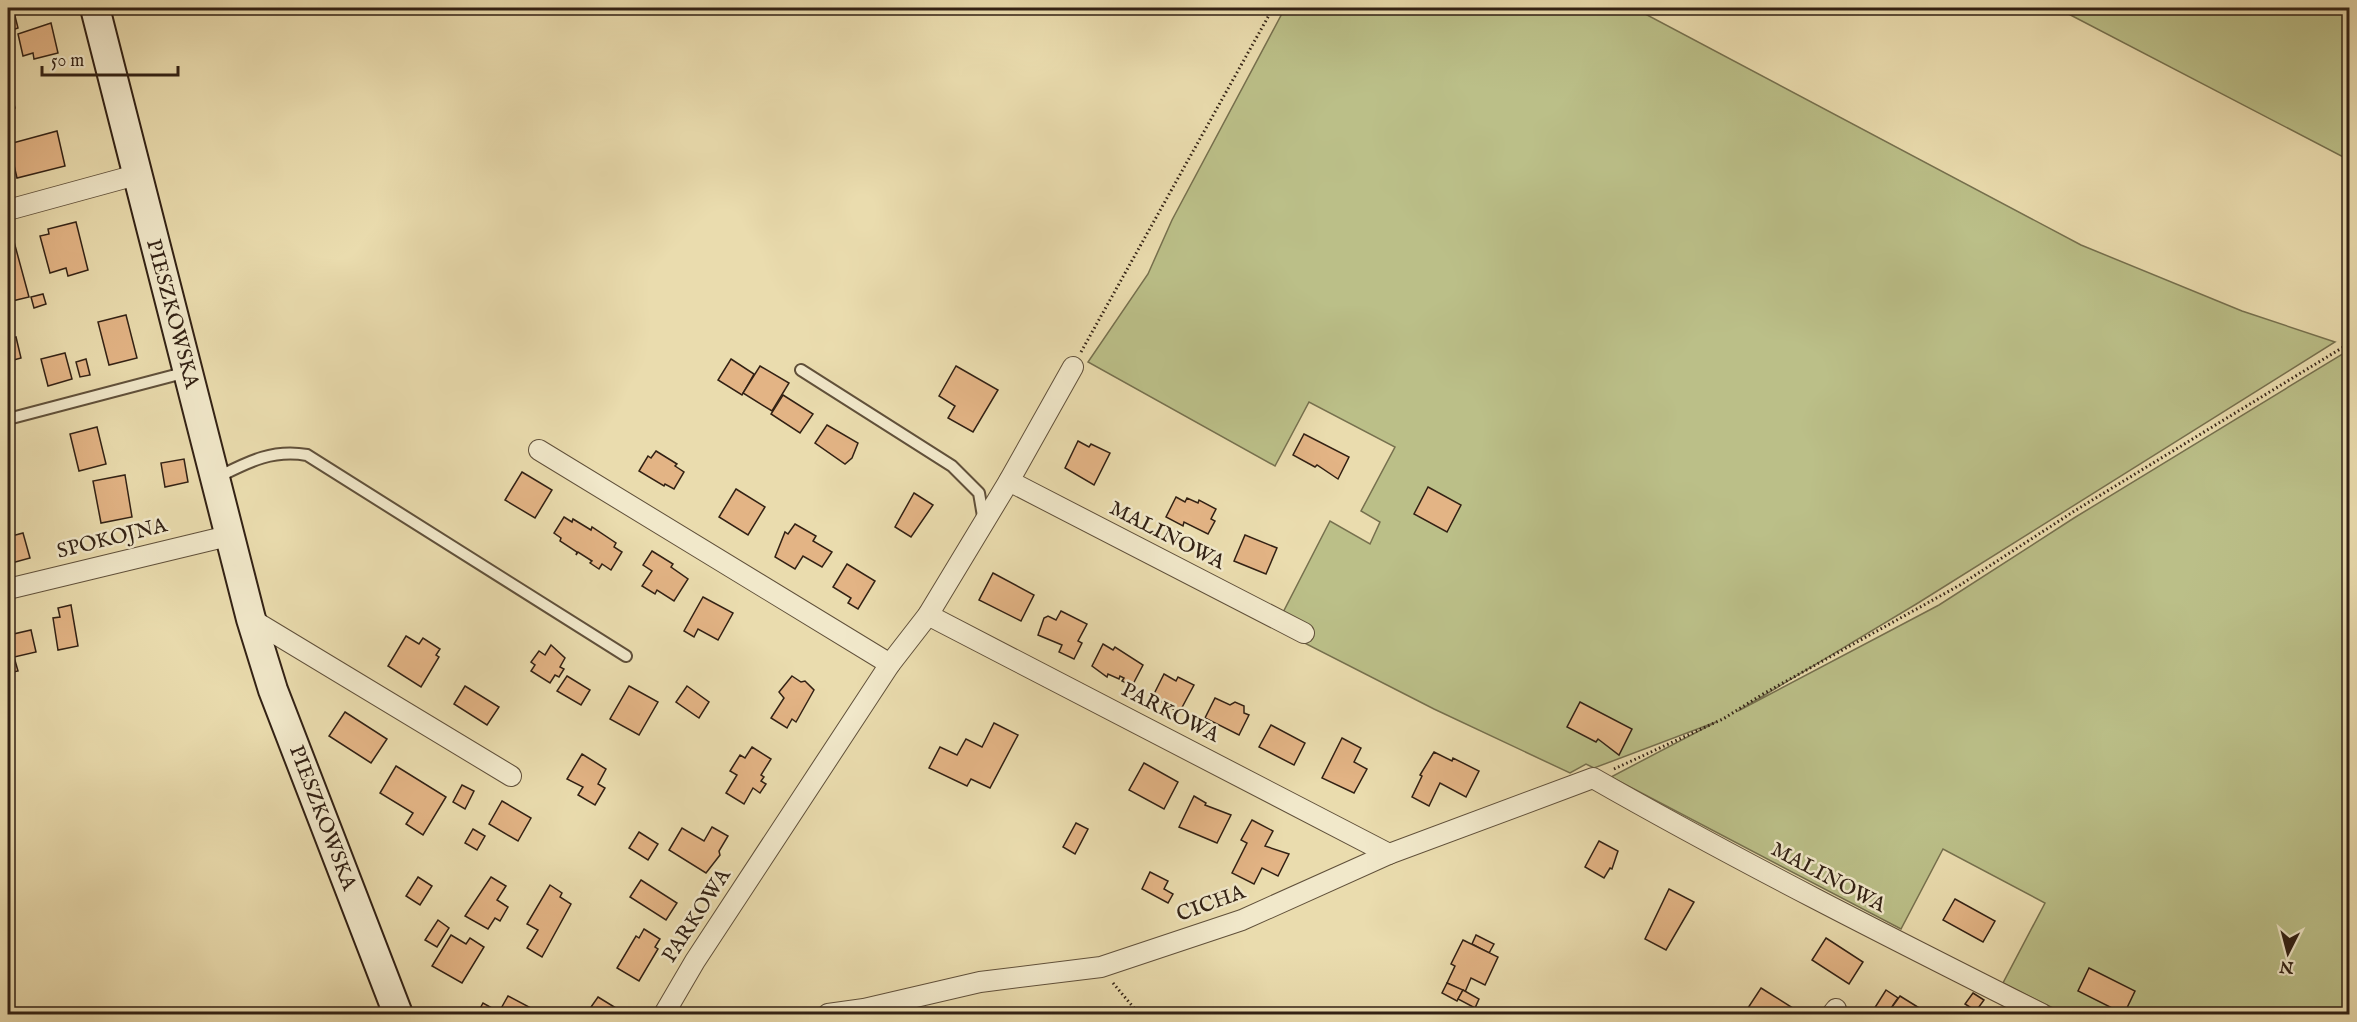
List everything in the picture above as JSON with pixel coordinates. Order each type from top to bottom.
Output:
[{"type":"street","name":"PIESZKOWSKA","points":[[95,8],[135,175],[188,371],[250,619],[277,700],[398,1014]]},
{"type":"street","points":[[8,210],[135,175]]},
{"type":"street","name":"PARKOWA","points":[[664,1014],[695,961],[891,664],[928,615],[1009,481],[1072,367]]},
{"type":"street","points":[[540,450],[891,664]]},
{"type":"street","name":"MALINOWA","points":[[1009,481],[1304,633]]},
{"type":"street","name":"SPOKOJNA","points":[[8,590],[228,536]]},
{"type":"street","name":"PARKOWA","points":[[928,615],[1389,854]]},
{"type":"street","points":[[250,619],[511,776]]},
{"type":"street","name":"CICHA","points":[[828,1014],[864,1009],[980,982],[1101,967],[1242,920],[1389,854],[1593,778]]},
{"type":"street","name":"MALINOWA","points":[[1593,778],[1836,910],[2042,1014]]},
{"type":"lane","points":[[801,370],[952,466],[979,493],[984,523]]},
{"type":"lane","points":[[8,419],[188,371]]},
{"type":"lane","points":[[215,479],[258,457],[288,452],[307,455],[626,656]]},
{"type":"path","points":[[1072,367],[1273,8]]},
{"type":"path","points":[[1593,778],[1723,719],[1763,694],[1960,585],[2076,510],[2349,343]]},
{"type":"path","points":[[1101,967],[1139,1014]]},
{"type":"green space","points":[[1285,8],[1634,8],[2081,245],[2242,311],[2335,342],[1918,603],[1738,711],[1939,605],[2074,518],[2349,350],[2349,1014],[2065,1014],[2003,983],[2045,903],[1943,849],[1901,929],[1611,777],[1716,722],[1594,768],[1586,764],[1570,773],[1434,709],[1275,628],[1330,521],[1370,544],[1380,522],[1361,511],[1395,447],[1309,402],[1275,466],[1088,362],[1148,274],[1172,220]]},
{"type":"green space","points":[[2057,8],[2349,8],[2349,160]]},
{"type":"building","points":[[13,8],[18,28],[9,31],[8,10]]},
{"type":"building","points":[[51,23],[58,53],[34,59],[33,53],[23,56],[18,34]]},
{"type":"building","points":[[8,83],[15,108],[8,110]]},
{"type":"building","points":[[57,131],[65,166],[17,178],[9,144]]},
{"type":"building","points":[[76,222],[88,270],[68,276],[66,268],[50,273],[40,236],[49,234],[48,229]]},
{"type":"building","points":[[13,238],[29,297],[8,302],[8,239]]},
{"type":"building","points":[[43,294],[46,304],[34,308],[31,297]]},
{"type":"building","points":[[126,315],[137,358],[109,365],[98,322]]},
{"type":"building","points":[[16,337],[21,358],[10,361],[8,339]]},
{"type":"building","points":[[65,353],[72,379],[48,386],[41,359]]},
{"type":"building","points":[[86,359],[90,375],[80,377],[76,362]]},
{"type":"building","points":[[731,359],[754,374],[742,395],[718,380]]},
{"type":"building","points":[[760,366],[789,383],[772,411],[743,393]]},
{"type":"building","points":[[956,366],[998,390],[973,432],[948,418],[955,406],[939,396]]},
{"type":"building","points":[[783,395],[813,414],[800,433],[771,414]]},
{"type":"building","points":[[827,425],[858,443],[852,458],[845,464],[815,443]]},
{"type":"building","points":[[97,427],[106,464],[79,471],[70,434]]},
{"type":"building","points":[[1304,434],[1349,457],[1338,479],[1317,465],[1315,467],[1293,455]]},
{"type":"building","points":[[1078,441],[1110,453],[1094,485],[1065,468]]},
{"type":"building","points":[[656,451],[677,464],[675,466],[684,472],[674,489],[665,484],[664,486],[639,471],[648,456],[651,458]]},
{"type":"building","points":[[184,459],[188,482],[165,487],[161,463]]},
{"type":"building","points":[[522,472],[552,490],[535,518],[505,500]]},
{"type":"building","points":[[125,475],[132,517],[101,523],[93,481]]},
{"type":"building","points":[[1428,487],[1461,505],[1447,532],[1414,514]]},
{"type":"building","points":[[736,489],[765,507],[748,535],[719,517]]},
{"type":"building","points":[[914,493],[933,505],[911,537],[895,527]]},
{"type":"building","points":[[1176,497],[1185,502],[1187,498],[1198,503],[1199,500],[1216,509],[1211,519],[1215,521],[1208,534],[1184,522],[1183,526],[1166,517]]},
{"type":"building","points":[[564,517],[572,522],[573,519],[591,530],[592,527],[616,543],[614,547],[622,552],[611,570],[602,564],[599,569],[590,563],[592,561],[578,552],[576,555],[577,552],[560,541],[561,538],[554,533]]},
{"type":"building","points":[[795,524],[816,536],[813,541],[832,552],[822,567],[803,556],[795,569],[775,557],[785,532],[788,534]]},
{"type":"building","points":[[23,533],[30,558],[8,564],[8,537]]},
{"type":"building","points":[[1245,535],[1277,548],[1266,574],[1234,561]]},
{"type":"building","points":[[652,551],[673,564],[671,567],[688,579],[674,601],[657,590],[655,594],[642,586],[652,571],[643,565]]},
{"type":"building","points":[[847,564],[875,581],[858,609],[848,603],[851,598],[833,587]]},
{"type":"building","points":[[993,573],[1034,595],[1021,621],[979,600]]},
{"type":"building","points":[[703,597],[733,613],[718,640],[698,629],[694,637],[684,631]]},
{"type":"building","points":[[71,605],[78,646],[58,650],[53,618],[60,617],[58,608]]},
{"type":"building","points":[[1061,611],[1087,624],[1078,641],[1082,643],[1074,659],[1059,652],[1062,645],[1038,635],[1044,618],[1048,616],[1056,620]]},
{"type":"building","points":[[8,627],[9,635],[31,630],[36,652],[14,657],[18,671],[8,673]]},
{"type":"building","points":[[406,636],[419,644],[423,638],[440,649],[436,655],[439,657],[421,687],[388,666]]},
{"type":"building","points":[[1103,644],[1113,650],[1115,647],[1143,665],[1132,686],[1122,681],[1124,678],[1120,676],[1119,679],[1108,674],[1107,677],[1092,666]]},
{"type":"building","points":[[551,645],[565,658],[560,667],[564,669],[559,677],[555,675],[550,683],[531,671],[535,665],[531,662],[539,651],[545,655]]},
{"type":"building","points":[[1164,674],[1176,681],[1178,677],[1194,685],[1179,713],[1153,696]]},
{"type":"building","points":[[567,676],[590,690],[581,705],[557,691]]},
{"type":"building","points":[[792,676],[801,682],[805,681],[814,690],[796,722],[792,719],[787,728],[771,718],[784,698],[779,692]]},
{"type":"building","points":[[465,686],[499,707],[487,725],[454,704]]},
{"type":"building","points":[[629,686],[658,702],[639,735],[610,719]]},
{"type":"building","points":[[687,686],[709,702],[699,718],[676,702]]},
{"type":"building","points":[[1215,698],[1230,705],[1235,702],[1244,706],[1244,713],[1249,715],[1239,735],[1205,718]]},
{"type":"building","points":[[1580,702],[1632,729],[1619,755],[1598,739],[1596,742],[1567,727]]},
{"type":"building","points":[[345,712],[387,739],[371,763],[329,736]]},
{"type":"building","points":[[994,723],[1018,735],[990,788],[971,779],[967,786],[929,768],[940,747],[957,755],[966,739],[982,747]]},
{"type":"building","points":[[1271,725],[1305,743],[1294,765],[1259,747]]},
{"type":"building","points":[[1342,738],[1361,748],[1354,762],[1367,769],[1354,793],[1322,778]]},
{"type":"building","points":[[752,747],[771,759],[761,775],[764,777],[761,781],[766,784],[760,793],[753,788],[744,804],[726,793],[737,775],[730,771],[740,755],[745,758]]},
{"type":"building","points":[[1434,752],[1452,761],[1453,758],[1479,771],[1466,797],[1440,783],[1429,806],[1412,797],[1422,776],[1420,775]]},
{"type":"building","points":[[582,754],[606,769],[598,784],[605,788],[595,805],[578,795],[583,787],[567,779]]},
{"type":"building","points":[[1144,763],[1178,782],[1164,809],[1129,790]]},
{"type":"building","points":[[396,766],[446,797],[423,835],[406,824],[413,813],[380,793]]},
{"type":"building","points":[[462,785],[474,791],[465,809],[453,802]]},
{"type":"building","points":[[1194,796],[1206,803],[1205,805],[1231,815],[1217,843],[1179,827]]},
{"type":"building","points":[[502,801],[531,818],[518,841],[489,824]]},
{"type":"building","points":[[1252,820],[1273,831],[1265,846],[1289,854],[1278,876],[1262,868],[1254,884],[1232,873],[1247,843],[1241,840]]},
{"type":"building","points":[[1076,823],[1088,829],[1075,854],[1063,847]]},
{"type":"building","points":[[712,827],[728,836],[719,851],[720,855],[706,873],[669,850],[682,828],[704,841]]},
{"type":"building","points":[[473,829],[485,836],[477,850],[465,843]]},
{"type":"building","points":[[639,832],[658,844],[648,860],[629,848]]},
{"type":"building","points":[[1599,841],[1618,851],[1612,869],[1610,868],[1604,878],[1585,867]]},
{"type":"building","points":[[1150,872],[1168,881],[1164,889],[1173,894],[1168,903],[1142,889]]},
{"type":"building","points":[[418,877],[432,886],[420,905],[406,896]]},
{"type":"building","points":[[491,877],[506,886],[497,900],[508,907],[500,921],[495,918],[488,929],[465,916]]},
{"type":"building","points":[[641,880],[677,903],[666,920],[630,897]]},
{"type":"building","points":[[550,885],[562,893],[560,897],[571,904],[542,957],[527,948],[538,930],[527,924]]},
{"type":"building","points":[[1669,889],[1694,902],[1666,950],[1645,939]]},
{"type":"building","points":[[1955,899],[1995,921],[1983,942],[1943,920]]},
{"type":"building","points":[[438,920],[449,928],[437,947],[425,940]]},
{"type":"building","points":[[644,929],[660,939],[655,947],[658,949],[639,981],[617,968],[636,936],[639,938]]},
{"type":"building","points":[[451,935],[466,944],[470,938],[484,947],[462,983],[432,966]]},
{"type":"building","points":[[1476,935],[1494,944],[1489,953],[1472,944]]},
{"type":"building","points":[[1826,938],[1863,962],[1849,984],[1812,960]]},
{"type":"building","points":[[1463,940],[1498,957],[1485,985],[1471,978],[1465,992],[1447,983],[1455,966],[1451,964]]},
{"type":"building","points":[[2089,968],[2135,991],[2124,1014],[2078,991]]},
{"type":"building","points":[[1447,983],[1463,990],[1457,1001],[1442,993]]},
{"type":"building","points":[[1761,988],[1796,1010],[1794,1014],[1744,1014]]},
{"type":"building","points":[[1463,990],[1479,999],[1475,1008],[1458,999]]},
{"type":"building","points":[[1886,990],[1898,998],[1887,1014],[1883,1014],[1874,1009]]},
{"type":"building","points":[[1973,993],[1984,1000],[1976,1011],[1965,1004]]},
{"type":"building","points":[[508,996],[531,1008],[528,1014],[477,1014],[483,1003],[499,1012]]},
{"type":"building","points":[[1900,996],[1929,1014],[1887,1014]]},
{"type":"building","points":[[598,997],[616,1008],[612,1014],[603,1014],[591,1007]]}]
